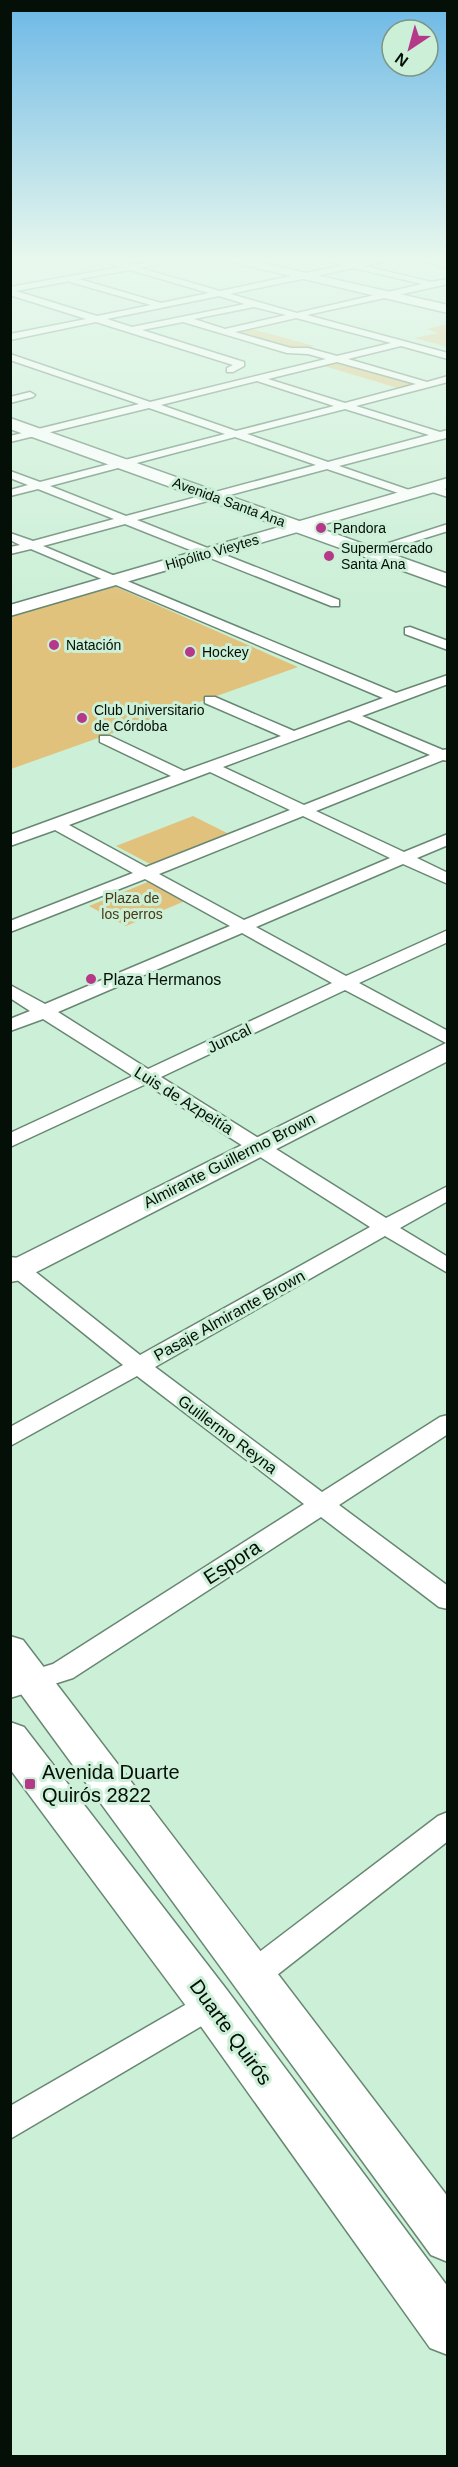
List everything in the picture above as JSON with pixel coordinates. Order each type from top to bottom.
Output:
[{"type":"main road","name":"Avenida Santa Ana","points":[[10,423],[447,581]]},
{"type":"main road","name":"Hipólito Vieytes","points":[[12,610],[447,483]]},
{"type":"main road","name":"Almirante Guillermo Brown","points":[[13,1268],[447,1050]]},
{"type":"main road","points":[[19,1673],[252,1976],[447,2238]]},
{"type":"main road","name":"Duarte Quirós","points":[[10,1738],[211,2004],[447,2330]]},
{"type":"street","points":[[54,372],[411,494]]},
{"type":"street","points":[[239,372],[445,435]]},
{"type":"street","points":[[10,439],[282,372]]},
{"type":"street","points":[[344,372],[360,377]]},
{"type":"street","points":[[384,372],[447,391]]},
{"type":"street","points":[[10,493],[447,379]]},
{"type":"street","points":[[382,384],[403,390]]},
{"type":"street","points":[[10,400],[30,395]]},
{"type":"street","points":[[10,551],[445,435]]},
{"type":"street","points":[[10,474],[335,603]]},
{"type":"street","points":[[430,488],[447,494]]},
{"type":"street","points":[[367,552],[447,527]]},
{"type":"street","points":[[10,536],[394,698]]},
{"type":"street","points":[[410,632],[447,646]]},
{"type":"street","points":[[10,841],[447,679]]},
{"type":"street","points":[[210,700],[291,735]]},
{"type":"street","points":[[348,715],[446,755]]},
{"type":"street","points":[[105,739],[182,776]]},
{"type":"street","points":[[10,927],[446,755]]},
{"type":"street","points":[[209,766],[447,879]]},
{"type":"street","points":[[56,824],[447,1040]]},
{"type":"street","points":[[10,1026],[447,839]]},
{"type":"street","name":"Juncal","points":[[10,1141],[447,935]]},
{"type":"street","name":"Luis de Azpeitía","points":[[10,990],[447,1268]]},
{"type":"street","name":"Pasaje Almirante Brown","points":[[10,1438],[447,1192]]},
{"type":"street","name":"Guillermo Reyna","points":[[13,1268],[447,1600]]},
{"type":"street","name":"Espora","points":[[19,1673],[63,1671],[447,1423]]},
{"type":"street","points":[[252,1976],[447,1824]]},
{"type":"street","points":[[10,2124],[211,2004]]},
{"type":"green space","points":[[345,372],[375,372],[419,385],[401,389]]},
{"type":"green space","name":"Club Universitario de Córdoba","points":[[114,586],[298,667],[11,769],[10,616]]},
{"type":"green space","points":[[193,816],[229,834],[152,865],[116,846]]},
{"type":"green space","name":"Plaza de los perros","points":[[148,882],[185,901],[126,926],[89,906]]},
{"type":"place","name":"Pandora","points":[[321,528]]},
{"type":"place","name":"Supermercado Santa Ana","points":[[329,556]]},
{"type":"place","name":"Natación","points":[[54,645]]},
{"type":"place","name":"Hockey","points":[[190,652]]},
{"type":"place","name":"Club Universitario de Córdoba","points":[[82,718]]},
{"type":"place","name":"Plaza Hermanos","points":[[91,979]]},
{"type":"place","name":"Avenida Duarte Quirós 2822","points":[[30,1784]]}]
